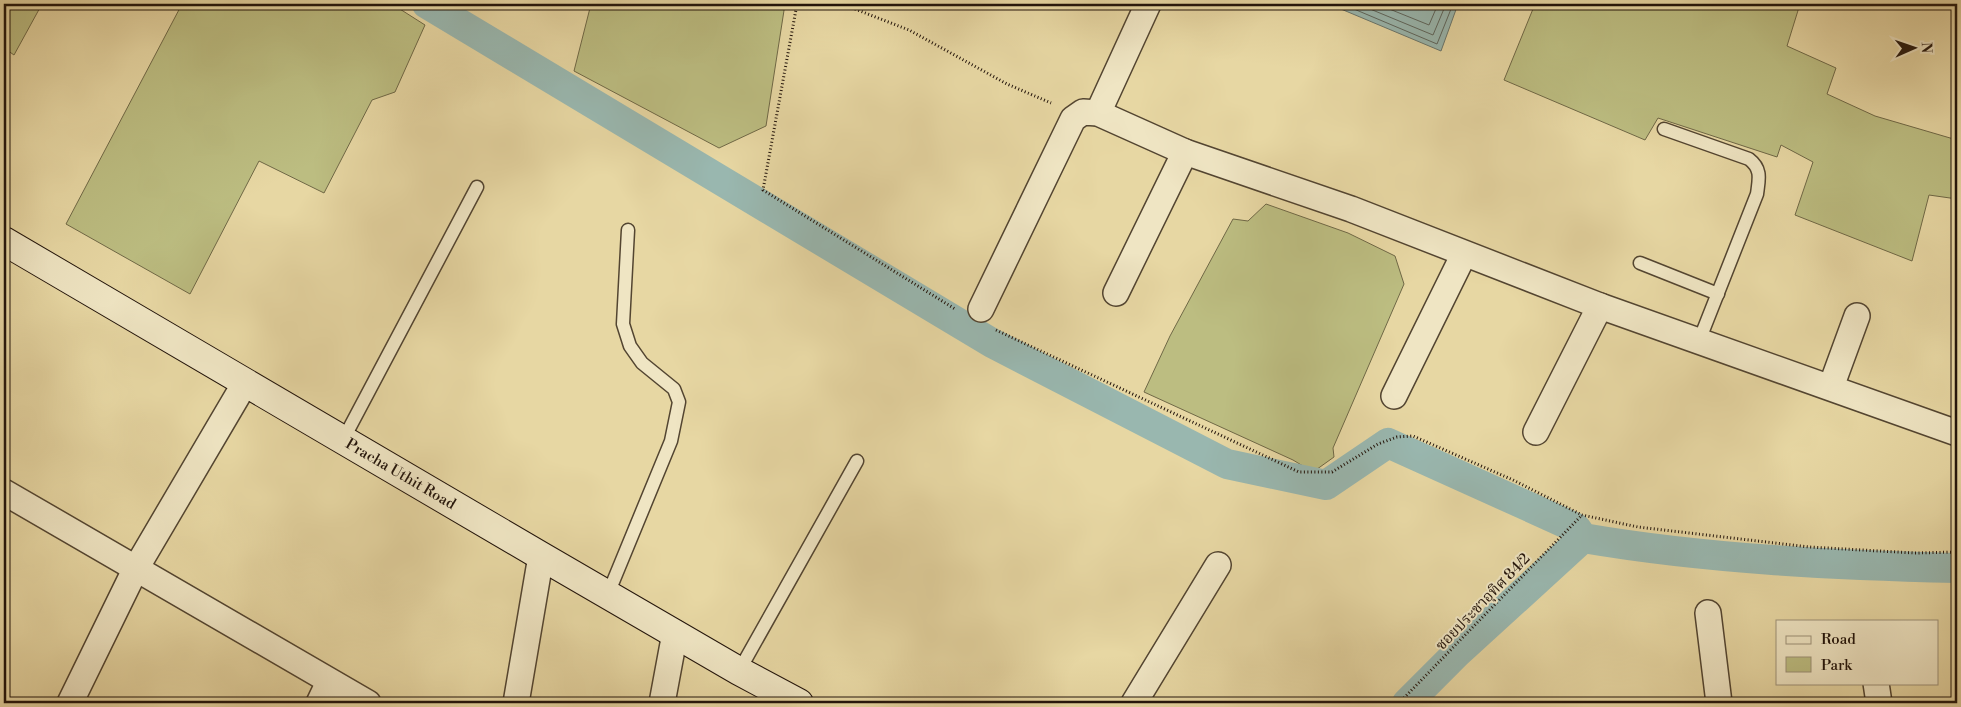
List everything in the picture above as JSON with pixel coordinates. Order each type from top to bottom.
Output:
[{"type":"main road","name":"Pracha Uthit Road","points":[[4,241],[739,671],[800,703]]},
{"type":"street","points":[[977,316],[1148,4]]},
{"type":"street","points":[[1087,114],[1185,152],[1352,209],[1600,306],[1957,433]]},
{"type":"street","points":[[1116,292],[1185,152]]},
{"type":"street","points":[[1394,396],[1464,254]]},
{"type":"street","points":[[1536,432],[1600,306]]},
{"type":"street","points":[[1831,387],[1857,316]]},
{"type":"street","points":[[70,703],[135,570],[245,383]]},
{"type":"street","points":[[4,492],[135,570],[324,692],[368,703]]},
{"type":"street","points":[[516,703],[541,556]]},
{"type":"street","points":[[1134,703],[1218,565]]},
{"type":"street","points":[[1708,613],[1719,703]]},
{"type":"street","points":[[662,703],[675,633]]},
{"type":"street","points":[[1876,684],[1879,703]]},
{"type":"lane","points":[[1664,129],[1749,159],[1756,165],[1760,175],[1757,194],[1699,341]]},
{"type":"lane","points":[[343,440],[477,187]]},
{"type":"lane","points":[[608,594],[671,441],[679,402],[674,390],[642,362],[630,346],[623,324],[628,230]]},
{"type":"lane","points":[[1640,263],[1718,294]]},
{"type":"lane","points":[[739,671],[857,461]]},
{"type":"path","points":[[797,4],[762,190],[977,316],[1299,472],[1332,472],[1378,444],[1397,438],[1413,436],[1514,480],[1581,516],[1638,527],[1809,548],[1957,552]]},
{"type":"path","points":[[842,4],[909,30],[1007,84],[1087,114]]},
{"type":"path","name":"ซอยประชาอุทิศ 84/2","points":[[1399,703],[1581,516]]},
{"type":"green space","points":[[4,4],[42,4],[14,55],[4,48]]},
{"type":"green space","points":[[182,4],[392,4],[425,25],[395,92],[372,100],[324,193],[259,161],[190,294],[66,224]]},
{"type":"green space","points":[[591,4],[785,4],[766,126],[719,148],[574,71]]},
{"type":"green space","points":[[1535,4],[1800,4],[1787,46],[1836,68],[1827,94],[1875,116],[1957,140],[1957,199],[1929,195],[1912,261],[1795,215],[1813,162],[1781,145],[1777,157],[1658,118],[1645,140],[1504,80]]},
{"type":"green space","points":[[1266,204],[1348,233],[1395,256],[1404,284],[1333,448],[1334,457],[1313,472],[1293,460],[1144,392],[1170,336],[1233,219],[1248,221]]},
{"type":"water","points":[[1329,4],[1458,4],[1441,51]]},
{"type":"waterway","points":[[427,4],[992,343],[1227,464],[1326,485],[1388,443],[1576,528],[1583,538],[1676,551],[1769,560],[1957,568]]},
{"type":"waterway","points":[[1407,703],[1457,653],[1583,538]]}]
